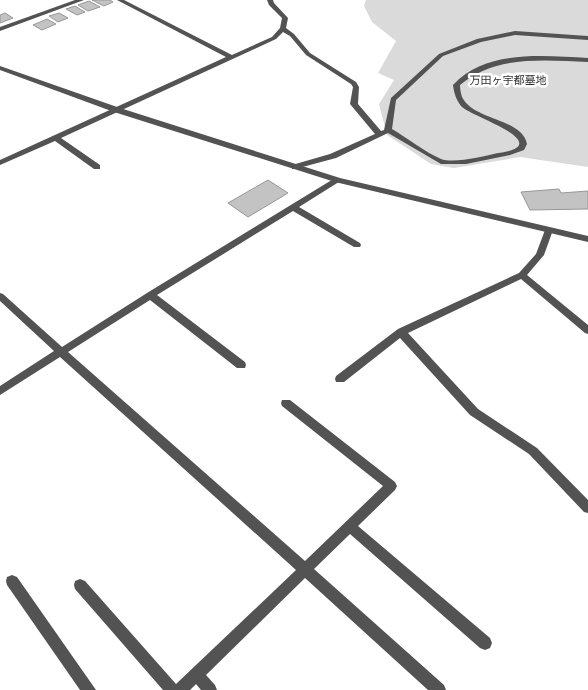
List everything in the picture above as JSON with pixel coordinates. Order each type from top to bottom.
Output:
[{"type":"street","points":[[0,30],[81,0]]},
{"type":"street","points":[[120,0],[232,57]]},
{"type":"street","points":[[0,164],[274,38],[283,28],[285,18],[271,4],[270,0]]},
{"type":"street","points":[[283,28],[292,34],[308,54],[354,83],[356,87],[354,104],[380,134]]},
{"type":"street","points":[[388,130],[392,99],[440,55],[479,40],[515,33],[588,38]]},
{"type":"street","points":[[388,130],[441,162],[466,162],[510,152],[520,148],[523,144],[522,138],[511,129],[467,107],[457,94],[456,85],[470,73],[496,64],[537,58],[588,60]]},
{"type":"street","points":[[0,68],[116,110],[338,180],[588,239]]},
{"type":"street","points":[[296,167],[333,156],[388,130]]},
{"type":"street","points":[[56,138],[97,167]]},
{"type":"street","points":[[0,391],[150,295],[338,180]]},
{"type":"street","points":[[294,208],[357,245]]},
{"type":"street","points":[[340,379],[402,332],[522,275],[540,254],[549,230]]},
{"type":"street","points":[[522,275],[588,330]]},
{"type":"street","points":[[150,295],[241,365]]},
{"type":"street","points":[[0,296],[174,455],[306,568],[439,690]]},
{"type":"street","points":[[402,332],[474,412],[533,451],[588,508]]},
{"type":"street","points":[[180,690],[391,486],[286,403]]},
{"type":"street","points":[[350,526],[485,643]]},
{"type":"street","points":[[12,581],[89,690]]},
{"type":"street","points":[[80,585],[172,690]]},
{"type":"street","points":[[197,675],[210,690]]},
{"type":"green space","name":"万田ヶ宇都墓地","points":[[366,0],[588,0],[588,167],[520,157],[454,168],[431,164],[387,135],[379,104],[394,80],[378,73],[396,41],[372,22],[364,6]]},
{"type":"building","points":[[92,0],[110,0],[113,2],[104,6]]},
{"type":"building","points":[[89,1],[100,7],[88,11],[78,5]]},
{"type":"building","points":[[75,6],[85,12],[77,15],[66,9]]},
{"type":"building","points":[[5,13],[13,18],[0,23],[0,15]]},
{"type":"building","points":[[59,13],[68,18],[58,22],[49,16]]},
{"type":"building","points":[[47,19],[56,24],[42,30],[33,25]]},
{"type":"building","points":[[268,180],[288,193],[248,217],[228,203]]},
{"type":"building","points":[[559,189],[561,193],[588,191],[588,209],[530,210],[521,192]]}]
